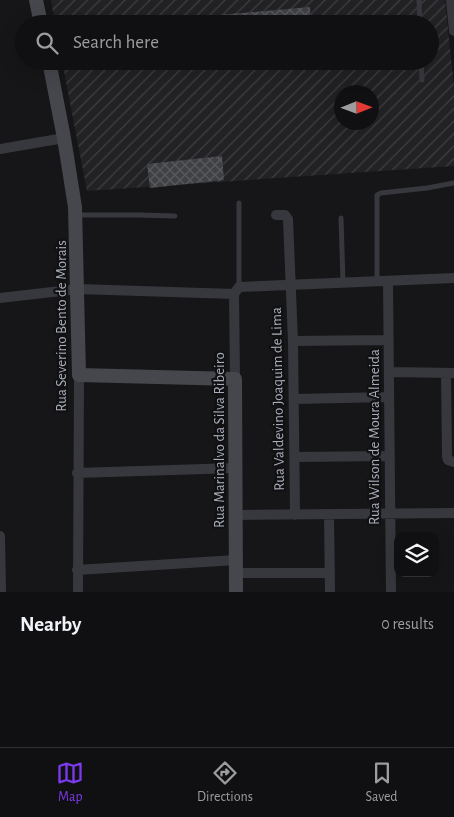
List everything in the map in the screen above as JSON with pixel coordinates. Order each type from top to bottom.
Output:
[{"type":"street","points":[[36,0],[39,15]]},
{"type":"street","points":[[451,0],[454,31]]},
{"type":"street","name":"Rua Severino Bento de Morais","points":[[51,70],[76,215],[79,375],[77,473],[78,592]]},
{"type":"street","points":[[0,149],[64,138]]},
{"type":"street","name":"Rua Valdevino Joaquim de Lima","points":[[276,215],[285,215],[288,220],[293,341],[295,515]]},
{"type":"street","points":[[0,298],[78,289],[236,290],[291,284],[454,278]]},
{"type":"street","name":"Rua Wilson de Moura Almeida","points":[[383,281],[389,372],[391,592]]},
{"type":"street","name":"Rua Marinalvo da Silva Ribeiro","points":[[236,290],[236,592]]},
{"type":"street","points":[[293,341],[388,340]]},
{"type":"street","points":[[389,372],[450,373],[447,457],[448,460],[454,462]]},
{"type":"street","points":[[79,375],[235,379]]},
{"type":"street","points":[[294,399],[389,397]]},
{"type":"street","points":[[295,457],[390,456]]},
{"type":"street","points":[[77,473],[236,468]]},
{"type":"street","points":[[236,515],[454,513]]},
{"type":"street","points":[[329,514],[330,592]]},
{"type":"street","points":[[0,536],[1,592]]},
{"type":"street","points":[[77,570],[236,566],[330,573]]},
{"type":"lane","points":[[419,0],[420,15]]},
{"type":"lane","points":[[421,70],[422,80]]},
{"type":"lane","points":[[383,281],[377,195],[454,183]]},
{"type":"lane","name":"Rua Marinalvo da Silva Ribeiro","points":[[236,290],[239,204]]},
{"type":"lane","points":[[76,215],[138,214],[175,216]]},
{"type":"lane","points":[[341,218],[343,282]]},
{"type":"shaded area","points":[[51,0],[445,0],[454,87],[454,166],[87,191],[64,70],[439,70],[439,15],[54,15]]},
{"type":"building","points":[[310,7],[310,15],[219,15]]},
{"type":"building","points":[[222,156],[224,180],[150,188],[147,164]]}]
